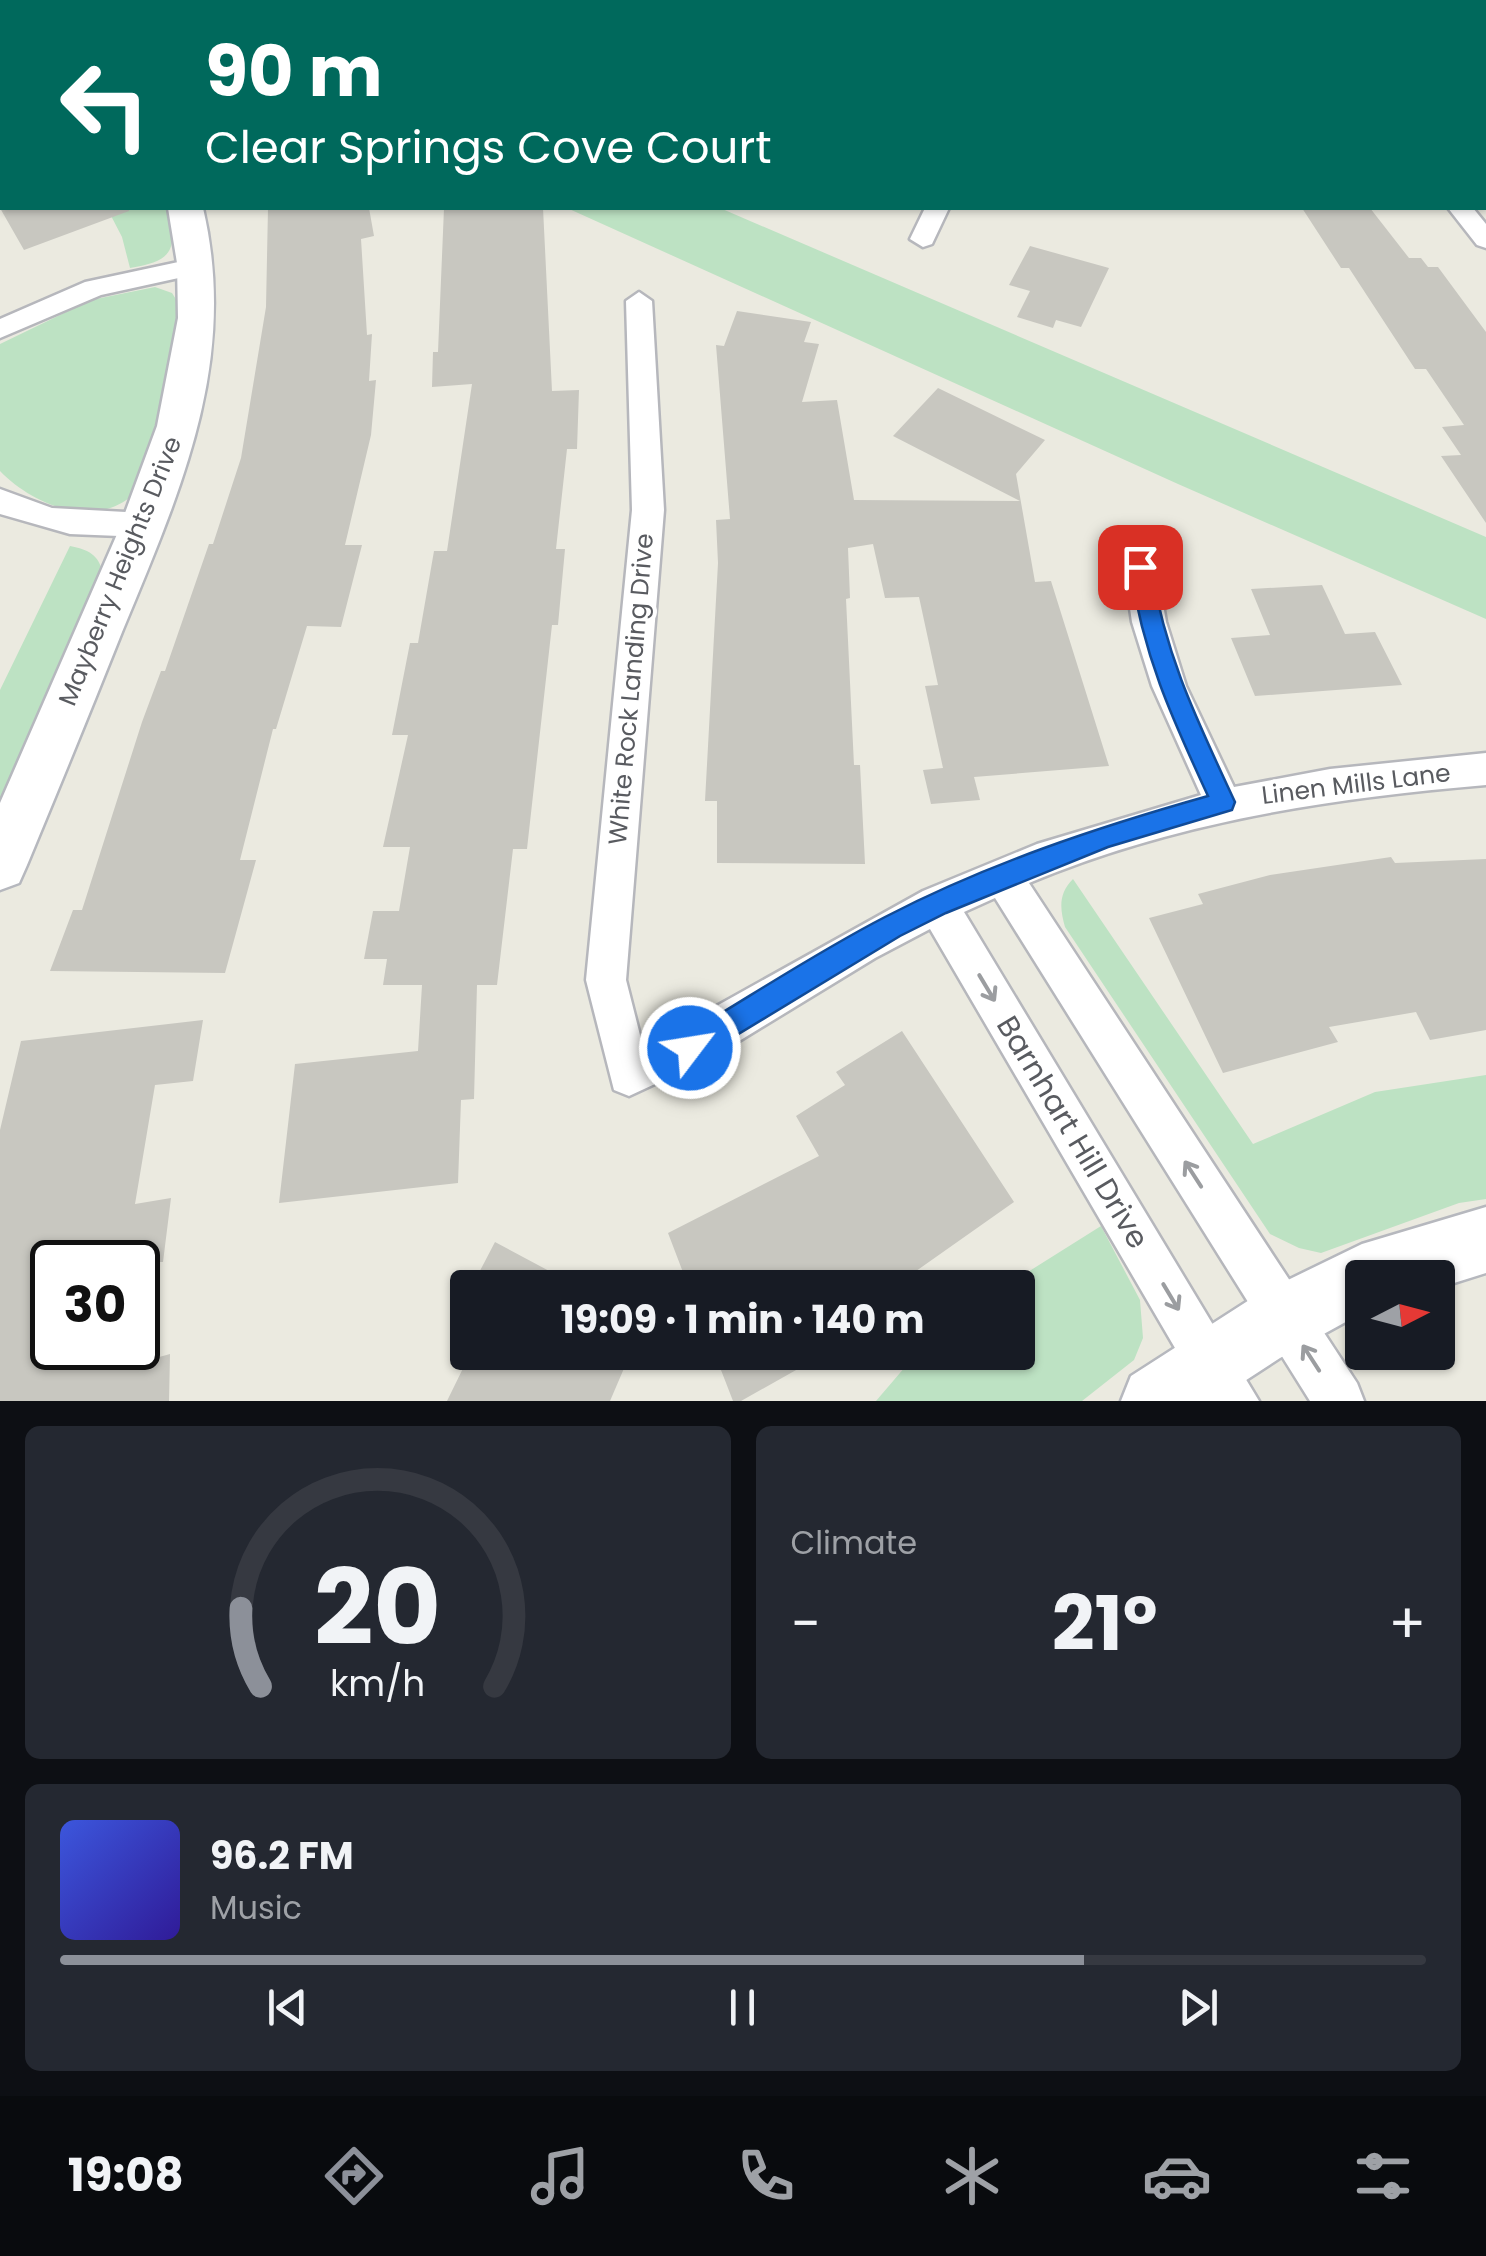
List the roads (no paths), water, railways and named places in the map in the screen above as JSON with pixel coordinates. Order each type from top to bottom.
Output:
[{"type":"street","name":"Mayberry Heights Drive","points":[[0,866],[144,526],[172,450],[188,388],[196,328],[196,266],[186,210]]},
{"type":"street","points":[[923,239],[936,210]]},
{"type":"street","points":[[1462,210],[1486,240]]},
{"type":"street","points":[[0,329],[94,288],[196,266]]},
{"type":"street","name":"White Rock Landing Drive","points":[[629,1075],[606,980],[648,510],[639,301]]},
{"type":"street","points":[[0,500],[26,515],[67,524],[144,526]]},
{"type":"street","points":[[1136,540],[1149,622],[1169,686],[1223,802]]},
{"type":"street","name":"Linen Mills Lane","points":[[629,1075],[669,1059],[937,904],[1106,836],[1223,802],[1327,785],[1486,769]]},
{"type":"street","points":[[1002,875],[1339,1401]]},
{"type":"street","name":"Barnhart Hill Drive","points":[[937,904],[1221,1380]]},
{"type":"street","points":[[1421,1260],[1486,1240]]},
{"type":"street","points":[[1156,1401],[1221,1380],[1284,1314],[1345,1286]]}]
